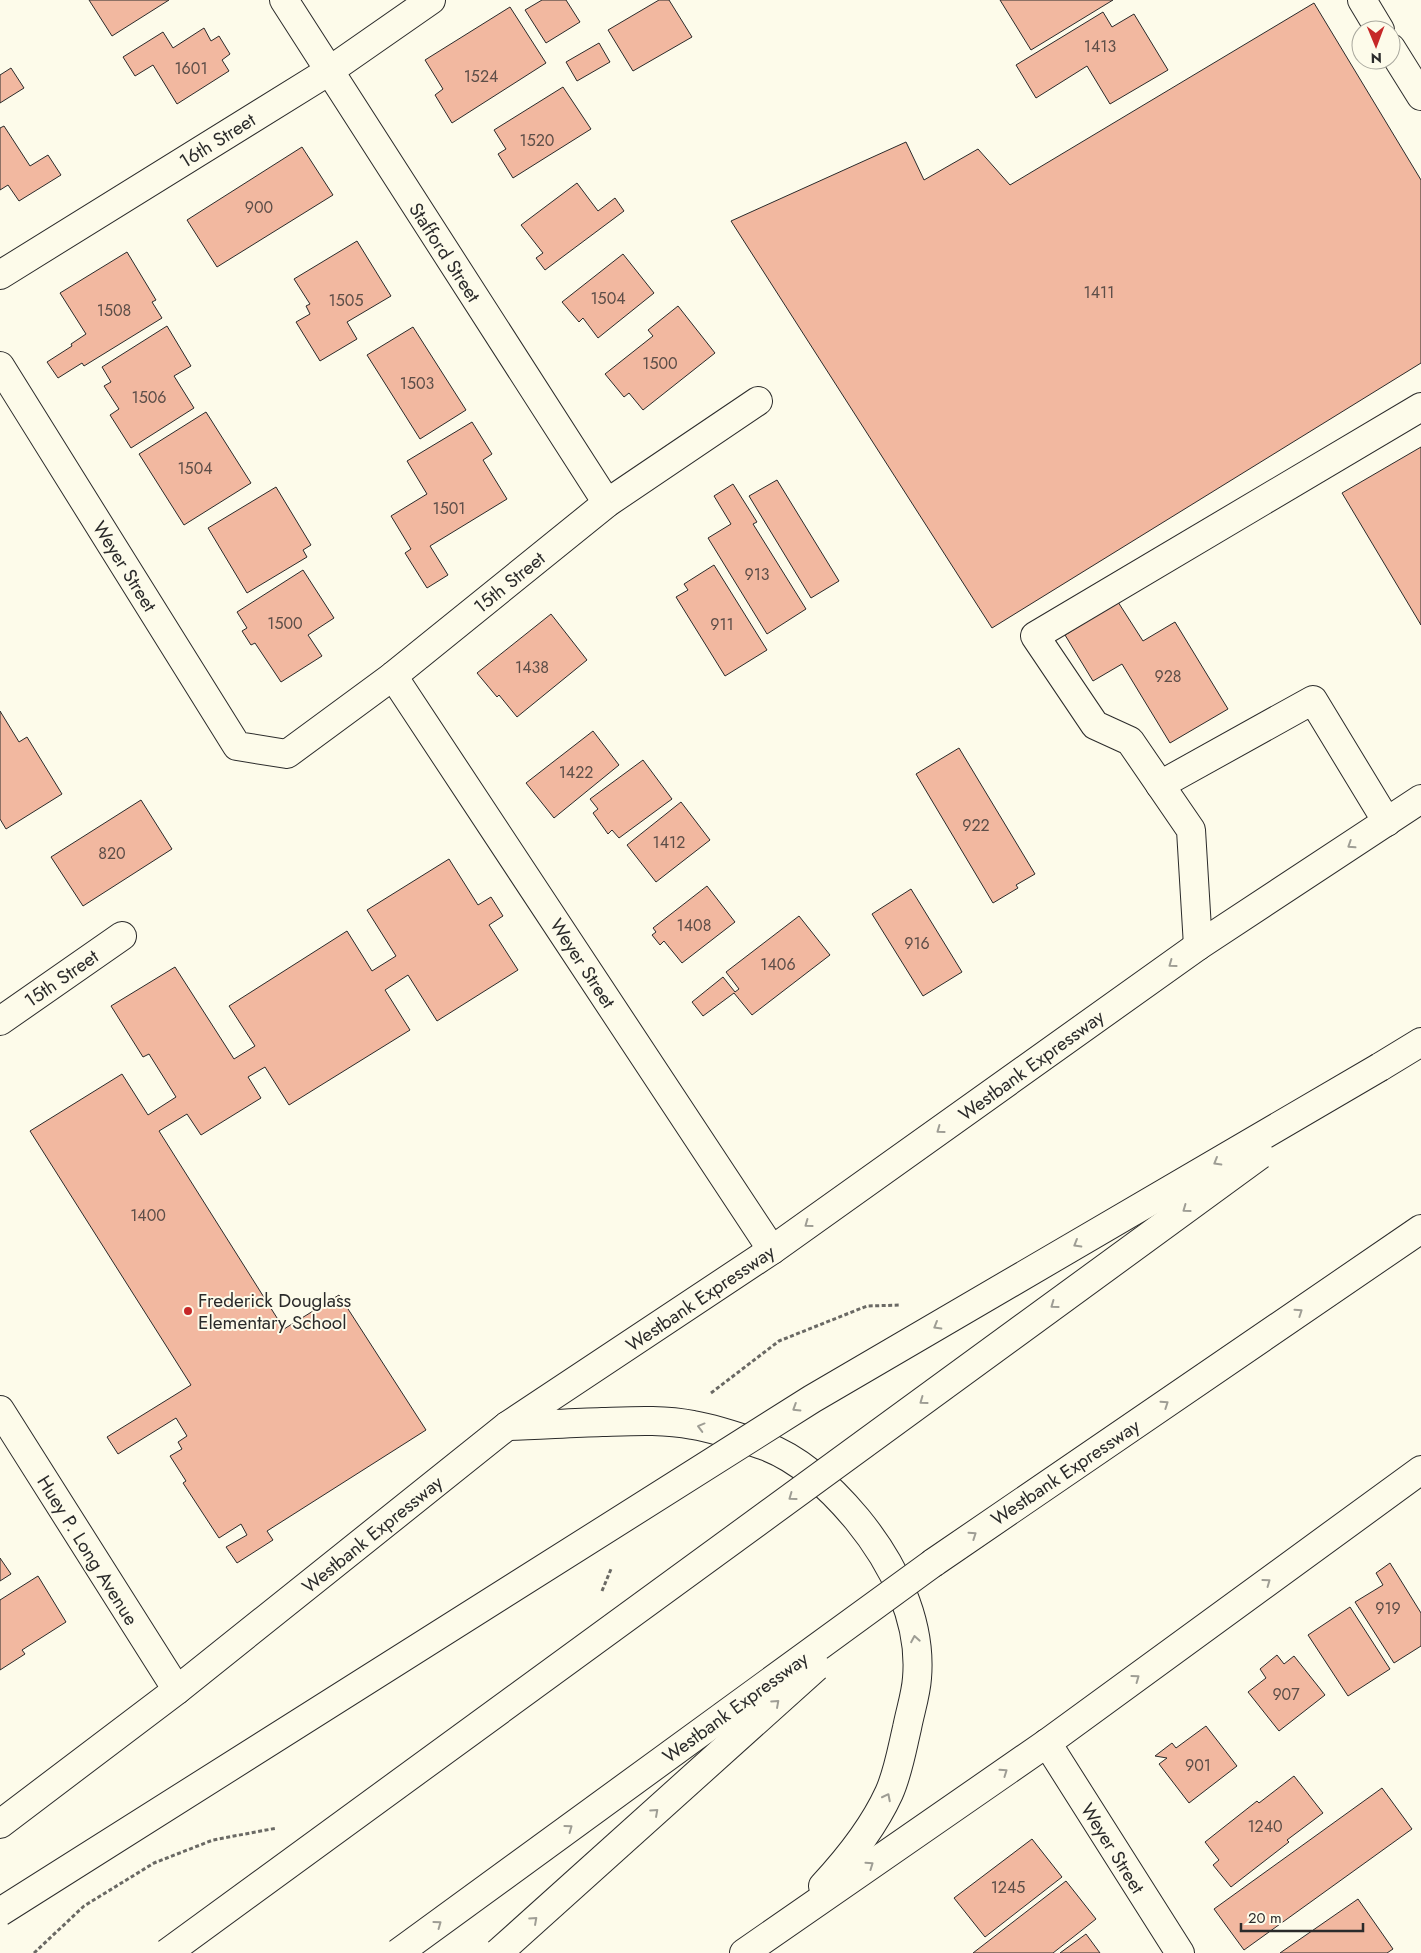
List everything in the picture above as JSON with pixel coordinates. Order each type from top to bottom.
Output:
[{"type":"main road","name":"Stafford Street","points":[[284,0],[606,503]]},
{"type":"main road","name":"16th Street","points":[[0,274],[329,71],[431,0]]},
{"type":"main road","points":[[1362,0],[1374,20]]},
{"type":"main road","points":[[1401,64],[1421,96]]},
{"type":"main road","name":"Weyer Street","points":[[0,366],[237,746],[260,750]]},
{"type":"main road","name":"15th Street","points":[[260,750],[287,754],[394,676],[606,503],[758,401]]},
{"type":"main road","points":[[1198,946],[1191,830],[1130,741],[1095,725],[1035,636],[1421,408]]},
{"type":"main road","name":"Weyer Street","points":[[394,676],[772,1250]]},
{"type":"main road","points":[[1160,785],[1312,700],[1387,822]]},
{"type":"main road","name":"Westbank Expressway","points":[[0,1824],[177,1690],[507,1426],[772,1250],[1198,946],[1421,799]]},
{"type":"main road","name":"15th Street","points":[[0,1021],[122,936]]},
{"type":"main road","points":[[0,1912],[803,1404],[1421,1042]]},
{"type":"main road","points":[[167,1953],[1380,1067]]},
{"type":"main road","name":"Westbank Expressway","points":[[398,1953],[933,1562],[1421,1229]]},
{"type":"main road","name":"Huey P. Long Avenue","points":[[0,1410],[177,1690]]},
{"type":"main road","points":[[507,1426],[652,1420],[692,1424],[767,1447],[800,1464],[840,1501],[868,1532],[893,1572],[909,1611],[916,1644],[917,1678],[900,1758],[890,1792],[869,1830],[841,1866],[794,1919]]},
{"type":"main road","points":[[744,1953],[1047,1743],[1421,1470]]},
{"type":"main road","points":[[498,1953],[933,1562]]},
{"type":"main road","name":"Weyer Street","points":[[1047,1743],[1180,1953]]},
{"type":"building","points":[[89,0],[169,0],[112,36]]},
{"type":"building","points":[[542,0],[566,0],[580,22],[546,43],[525,10]]},
{"type":"building","points":[[659,0],[669,0],[692,37],[633,71],[608,30]]},
{"type":"building","points":[[1000,0],[1113,0],[1031,50]]},
{"type":"building","points":[[1314,3],[1351,64],[1351,70],[1355,70],[1421,180],[1421,363],[992,628],[731,221],[906,142],[924,180],[978,149],[1010,185]]},
{"type":"building","points":[[510,7],[546,63],[452,123],[435,95],[443,89],[425,60]]},
{"type":"building","points":[[1103,12],[1112,27],[1134,14],[1168,70],[1110,104],[1087,66],[1036,98],[1016,65]]},
{"type":"building","points":[[204,28],[211,41],[219,36],[230,54],[222,60],[229,71],[177,104],[153,65],[135,76],[123,57],[163,32],[173,48]]},
{"type":"building","points":[[599,43],[610,62],[577,81],[566,62]]},
{"type":"building","points":[[11,68],[24,88],[0,103],[0,75]]},
{"type":"building","points":[[563,87],[591,129],[513,178],[498,154],[506,149],[494,130]]},
{"type":"building","points":[[4,126],[30,166],[48,155],[61,175],[19,201],[8,185],[0,190],[0,128]]},
{"type":"building","points":[[302,147],[333,195],[217,267],[187,220]]},
{"type":"building","points":[[577,183],[598,211],[615,198],[624,211],[545,270],[536,258],[543,253],[521,225]]},
{"type":"building","points":[[357,241],[391,296],[347,322],[357,339],[320,361],[296,322],[310,314],[306,306],[310,304],[294,279]]},
{"type":"building","points":[[127,252],[156,300],[152,302],[162,318],[84,366],[82,363],[58,378],[47,362],[72,346],[71,344],[86,334],[60,293]]},
{"type":"building","points":[[623,254],[654,293],[598,338],[583,318],[579,322],[562,302]]},
{"type":"building","points":[[678,306],[715,353],[643,410],[629,393],[624,397],[605,374],[653,336],[648,330]]},
{"type":"building","points":[[167,326],[191,366],[174,376],[194,408],[131,448],[110,415],[119,409],[104,386],[111,382],[102,367]]},
{"type":"building","points":[[413,327],[466,410],[420,439],[367,355]]},
{"type":"building","points":[[206,412],[251,483],[184,525],[139,454]]},
{"type":"building","points":[[472,422],[492,454],[483,460],[507,499],[430,546],[448,575],[427,588],[405,553],[411,549],[391,516],[427,494],[407,461]]},
{"type":"building","points":[[1421,447],[1421,625],[1342,493]]},
{"type":"building","points":[[777,480],[839,581],[811,598],[749,496]]},
{"type":"building","points":[[733,484],[757,522],[753,524],[806,609],[767,634],[708,538],[731,524],[714,496]]},
{"type":"building","points":[[276,487],[311,545],[303,550],[307,557],[247,593],[208,528]]},
{"type":"building","points":[[714,565],[767,650],[725,676],[676,597],[688,590],[684,584]]},
{"type":"building","points":[[303,570],[334,618],[308,635],[322,656],[281,682],[255,643],[251,645],[242,631],[247,628],[237,612]]},
{"type":"building","points":[[1118,602],[1143,641],[1175,622],[1228,709],[1170,743],[1122,664],[1093,681],[1065,635]]},
{"type":"building","points":[[551,614],[587,660],[517,717],[477,673]]},
{"type":"building","points":[[0,711],[19,742],[27,737],[62,794],[6,829],[0,819]]},
{"type":"building","points":[[593,731],[619,765],[554,818],[526,783]]},
{"type":"building","points":[[959,748],[1035,874],[1016,885],[1018,888],[993,903],[916,774]]},
{"type":"building","points":[[643,760],[672,799],[619,838],[612,830],[608,834],[593,813],[598,809],[590,799]]},
{"type":"building","points":[[141,800],[172,849],[83,906],[51,857]]},
{"type":"building","points":[[681,802],[710,840],[656,882],[627,845]]},
{"type":"building","points":[[449,859],[478,905],[491,897],[503,916],[489,925],[518,970],[437,1021],[408,975],[385,990],[410,1030],[289,1105],[265,1067],[248,1077],[261,1098],[201,1135],[187,1114],[159,1131],[284,1329],[339,1295],[426,1430],[267,1531],[273,1540],[237,1563],[226,1547],[247,1535],[241,1524],[219,1538],[183,1483],[186,1481],[170,1456],[182,1449],[178,1442],[187,1436],[176,1418],[118,1454],[107,1437],[191,1385],[30,1131],[122,1074],[148,1115],[176,1097],[149,1054],[143,1057],[111,1006],[175,967],[234,1059],[255,1046],[229,1006],[347,931],[372,971],[396,956],[367,910]]},
{"type":"building","points":[[707,886],[735,922],[682,963],[664,941],[660,945],[652,935],[656,932],[653,928]]},
{"type":"building","points":[[911,889],[962,972],[923,996],[872,914]]},
{"type":"building","points":[[799,916],[830,955],[752,1015],[734,993],[703,1016],[692,1002],[723,977],[735,992],[739,989],[726,972]]},
{"type":"building","points":[[0,1558],[11,1574],[0,1581]]},
{"type":"building","points":[[1390,1563],[1421,1613],[1421,1646],[1394,1663],[1355,1602],[1383,1585],[1376,1573]]},
{"type":"building","points":[[38,1576],[66,1622],[22,1650],[25,1654],[0,1670],[0,1600]]},
{"type":"building","points":[[1350,1607],[1390,1669],[1348,1696],[1308,1635]]},
{"type":"building","points":[[1277,1655],[1284,1664],[1294,1656],[1325,1695],[1279,1731],[1248,1692],[1266,1678],[1260,1669]]},
{"type":"building","points":[[1206,1726],[1237,1766],[1189,1803],[1159,1764],[1167,1758],[1155,1756],[1172,1743],[1176,1748]]},
{"type":"building","points":[[1294,1776],[1323,1813],[1287,1840],[1289,1842],[1231,1887],[1213,1865],[1219,1860],[1205,1842],[1257,1801],[1259,1803]]},
{"type":"building","points":[[1382,1788],[1412,1829],[1244,1950],[1214,1909]]},
{"type":"building","points":[[1032,1839],[1062,1877],[985,1937],[954,1898]]},
{"type":"building","points":[[1066,1881],[1096,1919],[1053,1953],[973,1953]]},
{"type":"building","points":[[1358,1899],[1393,1949],[1387,1953],[1280,1953]]},
{"type":"building","points":[[1086,1934],[1100,1953],[1060,1953]]},
{"type":"place","name":"Frederick Douglass Elementary School","points":[[188,1311]]}]
